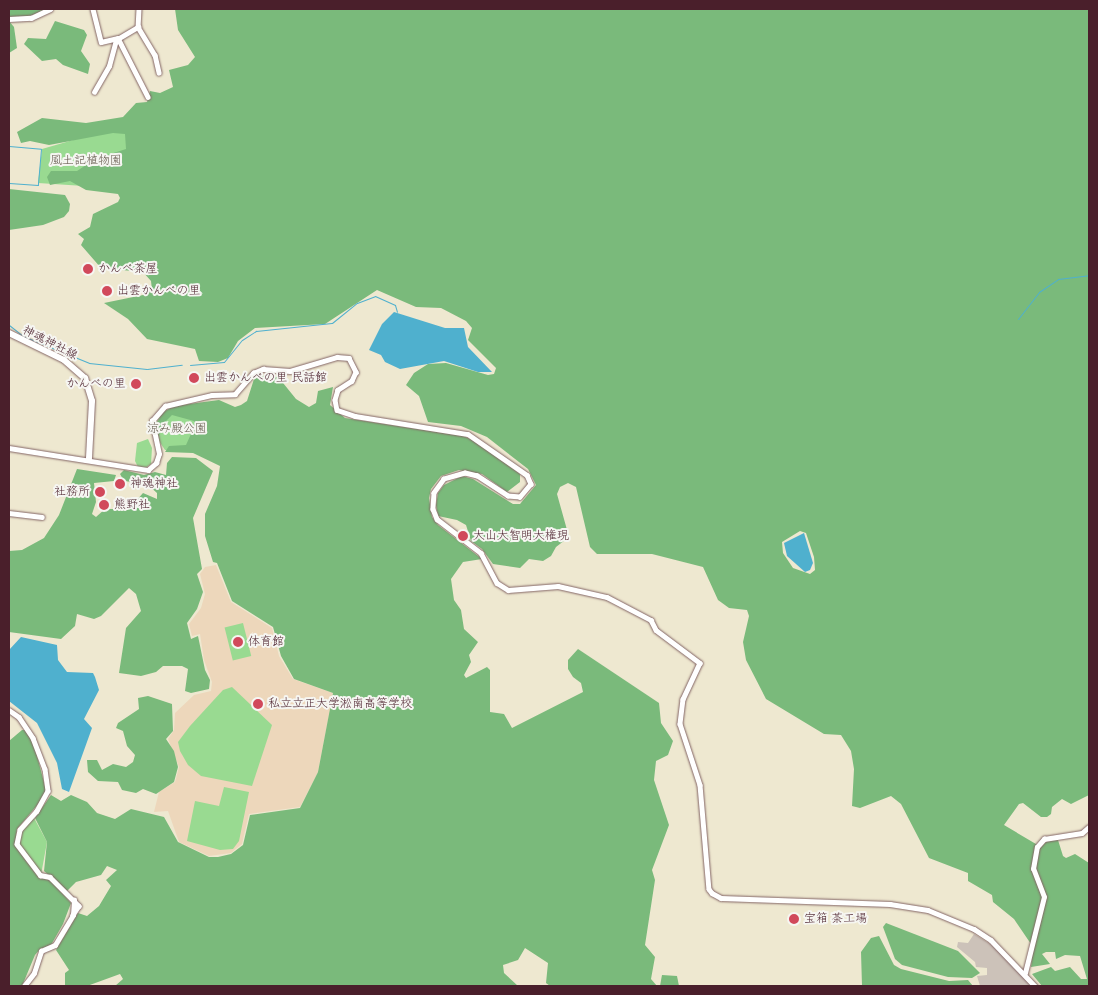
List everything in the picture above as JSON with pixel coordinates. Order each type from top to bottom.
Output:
[{"type":"main road","name":"神魂神社線","points":[[9,333],[64,360],[85,378],[92,401],[89,459]]},
{"type":"street","points":[[9,19],[32,18],[50,9]]},
{"type":"street","points":[[93,9],[101,42],[118,38],[138,27]]},
{"type":"street","points":[[139,9],[138,27],[155,55],[159,73]]},
{"type":"street","points":[[94,92],[109,66],[118,38]]},
{"type":"street","points":[[118,38],[148,97]]},
{"type":"street","points":[[9,448],[89,459],[127,469],[148,470],[156,463],[159,454],[152,421],[164,406],[205,396],[235,394],[257,370],[290,371],[337,357],[349,358],[355,366],[355,375],[338,390],[335,400],[337,410],[343,414],[468,434],[527,475],[530,484],[520,497],[508,496],[477,476],[465,473],[444,479],[434,493],[433,509],[437,520],[481,553],[497,583],[508,590],[558,586],[607,597],[651,620],[656,630],[700,663],[683,699],[680,724],[700,786],[709,889],[712,893],[721,898],[890,904],[928,910],[974,929],[1000,948],[1035,986]]},
{"type":"street","points":[[9,513],[42,517]]},
{"type":"street","points":[[9,710],[19,717],[33,738],[45,769],[48,791],[36,811],[20,830],[18,844],[40,875],[50,877],[74,900],[73,915],[55,944],[41,951],[34,972],[24,986]]},
{"type":"street","points":[[1025,973],[1044,897],[1033,869],[1037,847],[1044,839],[1082,833],[1089,828]]},
{"type":"shaded area","name":"私立立正大学淞南高等学校","points":[[216,565],[231,602],[272,628],[279,656],[293,679],[333,693],[318,772],[300,807],[249,814],[242,844],[231,853],[209,856],[179,842],[168,811],[154,812],[159,792],[175,782],[179,767],[168,739],[174,730],[175,713],[194,695],[211,691],[212,682],[204,660],[200,634],[192,636],[189,624],[201,608],[205,594],[200,574],[205,567]]},
{"type":"shaded area","points":[[974,934],[1000,950],[1033,986],[980,986],[977,976],[987,975],[987,968],[976,967],[975,962],[957,947],[958,942],[968,943]]},
{"type":"green space","points":[[9,9],[47,9],[28,17],[9,17]]},
{"type":"green space","points":[[175,9],[1089,9],[1089,795],[1071,804],[1062,799],[1052,807],[1051,814],[1047,817],[1041,817],[1023,803],[1019,804],[1004,825],[1041,847],[1048,840],[1058,840],[1063,856],[1066,858],[1075,854],[1089,863],[1089,986],[1042,986],[1032,974],[1051,967],[1055,971],[1070,967],[1081,979],[1087,979],[1080,956],[1065,955],[1056,959],[1055,952],[1046,952],[1042,954],[1050,964],[1031,967],[1033,947],[1014,919],[993,902],[992,895],[968,881],[968,873],[929,858],[901,804],[891,796],[860,808],[852,806],[854,769],[851,751],[841,735],[824,734],[766,699],[746,660],[743,642],[749,616],[747,610],[729,608],[718,600],[703,567],[652,554],[597,554],[590,547],[576,487],[568,483],[560,487],[557,494],[569,537],[556,547],[551,556],[543,561],[529,559],[520,568],[493,564],[482,549],[471,541],[466,525],[457,520],[438,516],[436,505],[438,493],[444,485],[462,476],[473,479],[513,504],[520,504],[536,485],[528,469],[487,437],[461,426],[428,422],[419,396],[406,385],[414,373],[428,364],[446,363],[488,375],[494,374],[496,368],[468,340],[472,328],[466,321],[441,308],[416,307],[377,290],[325,324],[255,328],[238,341],[228,358],[218,362],[199,361],[195,349],[147,339],[128,319],[104,303],[143,295],[152,290],[151,281],[143,272],[101,268],[81,245],[84,239],[78,234],[90,227],[93,214],[118,202],[120,198],[118,194],[86,190],[70,181],[50,185],[47,177],[51,171],[77,171],[95,159],[126,149],[125,134],[113,133],[49,145],[30,141],[21,143],[17,132],[42,118],[86,123],[123,117],[136,103],[147,102],[150,91],[160,93],[173,87],[169,70],[188,65],[195,57],[178,30]],"holes":[[[800,531],[806,533],[814,557],[815,570],[810,574],[793,568],[783,553],[782,542]]]},
{"type":"green space","points":[[9,21],[14,27],[17,48],[9,53]]},
{"type":"green space","points":[[55,21],[84,30],[87,35],[81,51],[90,64],[88,74],[63,65],[56,59],[42,61],[24,44],[28,38],[46,39]]},
{"type":"green space","name":"風土記植物園","points":[[118,127],[131,137],[120,170],[84,186],[38,183],[42,149]]},
{"type":"green space","points":[[9,189],[65,195],[70,204],[69,211],[64,217],[43,225],[9,230]]},
{"type":"green space","points":[[269,374],[279,378],[296,399],[309,407],[316,403],[318,391],[333,387],[330,405],[345,418],[463,436],[475,441],[520,474],[520,482],[507,492],[482,474],[459,470],[441,476],[431,489],[429,498],[432,517],[438,525],[482,559],[463,562],[451,579],[454,600],[461,610],[464,629],[478,642],[469,655],[471,662],[464,675],[466,678],[487,667],[490,670],[490,712],[504,714],[512,728],[583,692],[581,683],[573,677],[568,669],[568,660],[578,649],[659,703],[661,723],[673,741],[668,755],[656,761],[654,780],[669,825],[652,870],[655,880],[645,945],[655,957],[651,979],[657,986],[550,986],[546,983],[548,963],[525,948],[518,960],[503,965],[504,973],[518,986],[115,986],[123,979],[120,974],[87,986],[65,985],[65,973],[69,970],[56,950],[78,913],[87,916],[99,906],[111,886],[106,880],[117,870],[107,866],[101,875],[76,882],[67,891],[44,871],[47,842],[35,818],[51,795],[61,801],[71,795],[87,802],[97,813],[115,819],[131,809],[164,817],[178,842],[209,857],[218,857],[231,854],[243,845],[250,815],[300,808],[318,772],[333,693],[294,679],[281,656],[273,627],[232,601],[217,563],[213,562],[205,536],[205,514],[217,486],[220,466],[193,453],[165,452],[169,446],[186,445],[195,425],[194,421],[172,415],[162,425],[159,436],[156,426],[162,413],[174,406],[219,400],[235,407],[241,405],[247,401],[254,379]]},
{"type":"green space","name":"涼み殿公園","points":[[186,405],[198,426],[191,451],[165,450],[159,441],[156,423],[163,411]]},
{"type":"green space","points":[[148,439],[152,448],[151,464],[145,468],[138,467],[135,461],[137,443]]},
{"type":"green space","points":[[172,457],[196,458],[213,471],[193,518],[202,569],[197,574],[203,592],[197,609],[187,623],[191,639],[198,636],[205,670],[210,680],[209,689],[191,693],[185,691],[188,669],[182,666],[163,666],[156,672],[141,676],[119,673],[126,628],[141,611],[136,594],[129,588],[101,616],[94,619],[77,614],[75,626],[61,639],[9,632],[9,551],[22,550],[44,538],[59,515],[77,469],[116,475],[114,481],[94,483],[96,502],[92,514],[96,517],[105,509],[129,509],[143,493],[157,499],[157,493],[147,484],[124,481],[120,474],[124,470],[144,475],[155,472],[166,475],[167,463]]},
{"type":"green space","name":"体育館","points":[[243,623],[251,656],[233,661],[225,628]]},
{"type":"green space","points":[[232,687],[272,725],[252,786],[201,776],[188,765],[180,751],[178,742],[223,690]]},
{"type":"green space","points":[[148,696],[172,704],[173,731],[166,739],[174,751],[178,767],[174,782],[156,794],[143,789],[136,793],[122,790],[118,782],[98,781],[88,772],[87,760],[97,760],[102,770],[113,764],[126,767],[133,762],[135,755],[127,746],[123,731],[116,728],[118,723],[139,709],[138,698]]},
{"type":"green space","points":[[22,730],[25,730],[34,744],[46,790],[45,796],[17,829],[15,846],[39,878],[50,880],[71,903],[63,924],[51,945],[40,949],[35,955],[22,986],[9,986],[9,741]]},
{"type":"green space","points":[[224,787],[249,792],[239,841],[233,849],[220,850],[187,841],[195,801],[219,806]]},
{"type":"green space","points":[[33,816],[47,842],[41,875],[18,844],[20,830]]},
{"type":"green space","points":[[886,923],[958,951],[980,973],[972,978],[948,977],[902,965],[895,959],[883,927]]},
{"type":"green space","points":[[879,936],[894,965],[901,969],[949,981],[968,980],[973,986],[862,986],[861,952],[871,938]]},
{"type":"green space","points":[[662,975],[677,976],[679,986],[660,986]]},
{"type":"water","points":[[394,312],[445,328],[464,328],[468,347],[492,372],[478,372],[444,361],[400,369],[385,362],[381,355],[369,350],[382,324]]},
{"type":"water","points":[[804,533],[813,563],[810,570],[805,572],[787,556],[784,543]]},
{"type":"water","points":[[21,637],[57,645],[58,660],[67,672],[93,673],[95,677],[99,690],[84,719],[92,728],[69,792],[62,789],[57,763],[37,723],[9,701],[9,650]]},
{"type":"waterway","points":[[9,146],[41,149],[38,185],[9,183]]},
{"type":"waterway","points":[[1018,319],[1039,292],[1058,279],[1089,275]]},
{"type":"waterway","points":[[190,365],[224,362],[242,340],[256,331],[332,323],[357,303],[375,296],[395,305],[397,312]]},
{"type":"waterway","points":[[9,325],[23,336],[89,363],[147,369],[182,365]]},
{"type":"place","name":"かんべ茶屋","points":[[88,269]]},
{"type":"place","name":"出雲かんべの里","points":[[107,291]]},
{"type":"place","name":"出雲かんべの里 民話館","points":[[194,378]]},
{"type":"place","name":"かんべの里","points":[[136,384]]},
{"type":"place","name":"神魂神社","points":[[120,484]]},
{"type":"place","name":"社務所","points":[[100,492]]},
{"type":"place","name":"熊野社","points":[[104,505]]},
{"type":"place","name":"大山大智明大権現","points":[[463,536]]},
{"type":"place","name":"体育館","points":[[238,642]]},
{"type":"place","name":"私立立正大学淞南高等学校","points":[[258,704]]},
{"type":"place","name":"宝箱 茶工場","points":[[794,919]]}]
